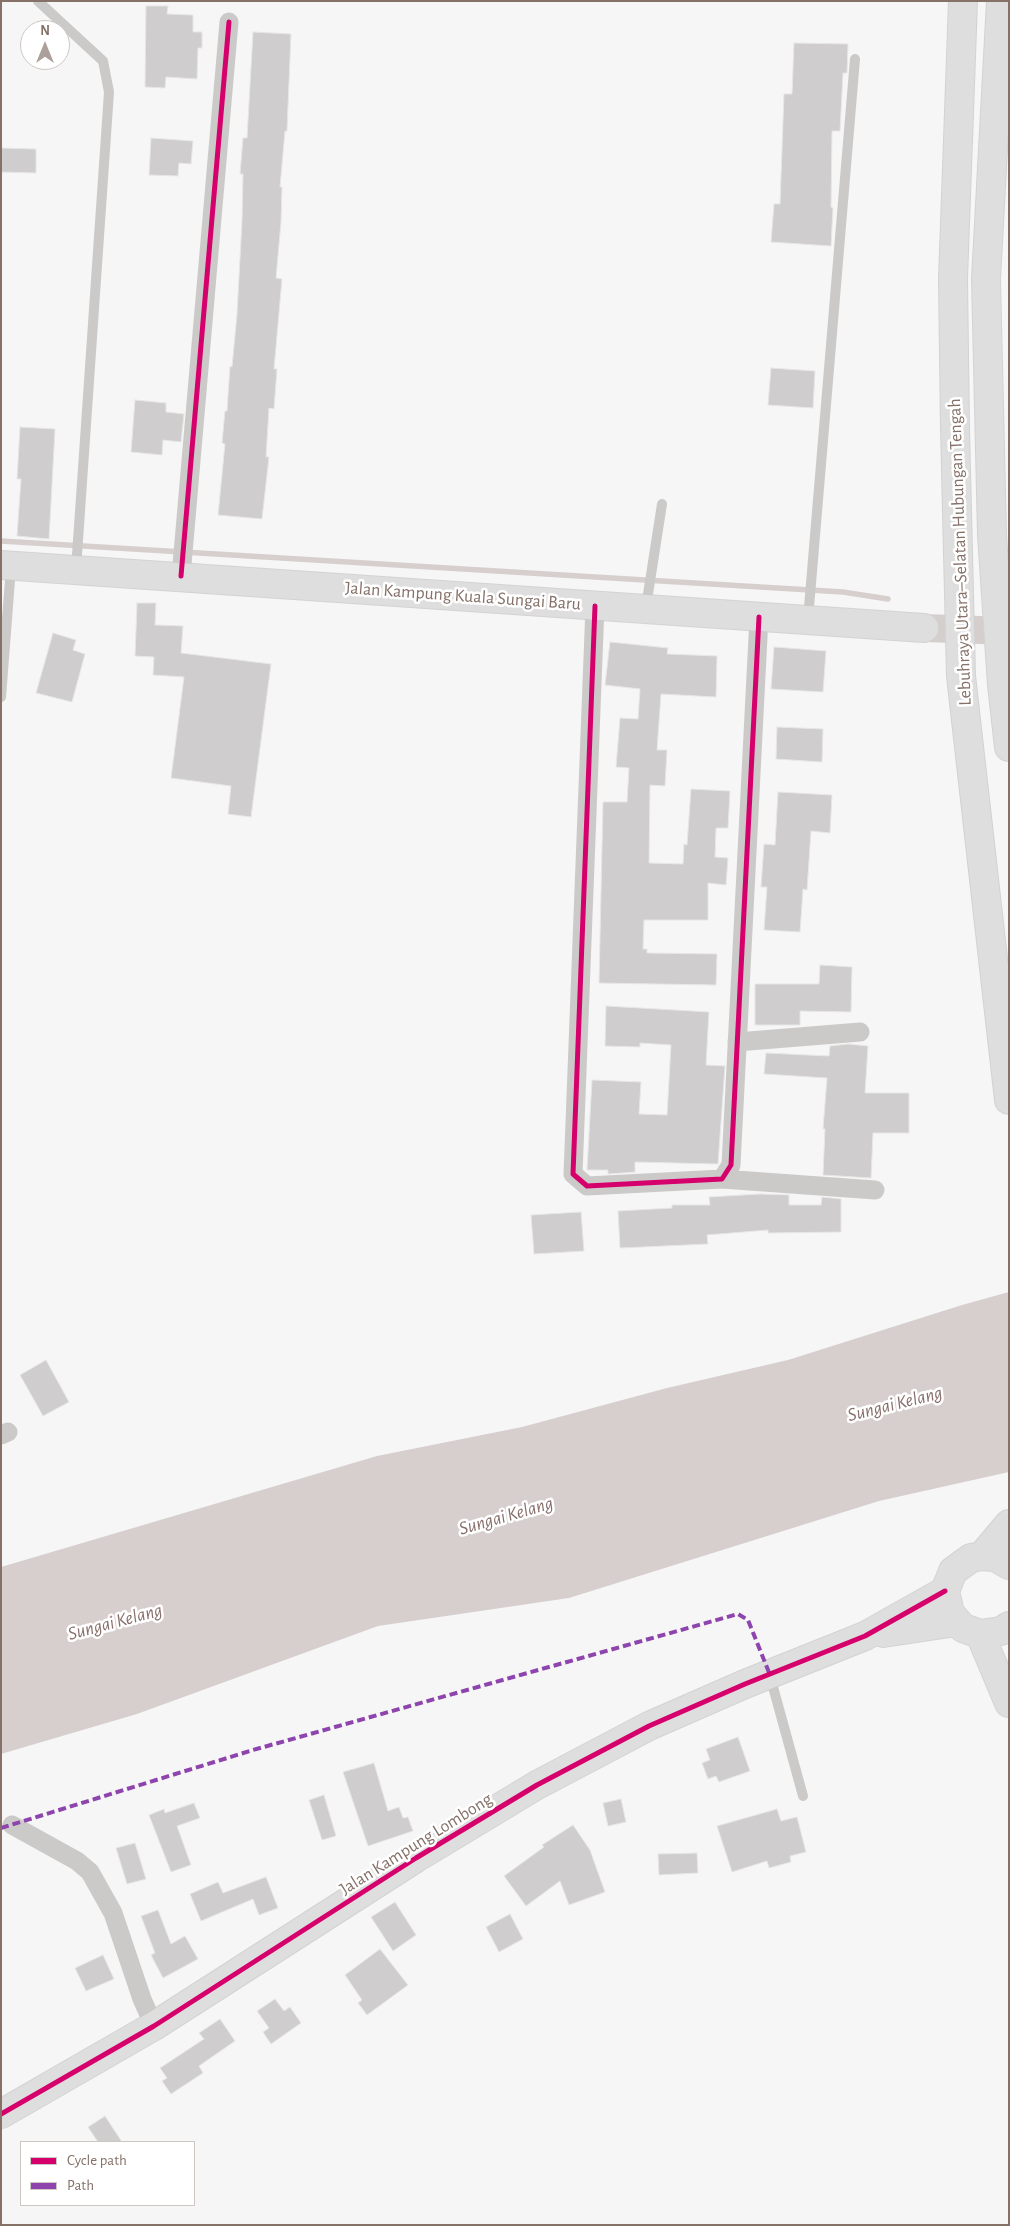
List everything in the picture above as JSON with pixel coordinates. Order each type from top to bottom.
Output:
[{"type":"main road","name":"Lebuhraya Utara–Selatan Hubungan Tengah","points":[[963,1],[953,279],[961,676],[1009,1100]]},
{"type":"main road","name":"Lebuhraya Utara–Selatan Hubungan Tengah","points":[[1001,1],[986,279],[992,535],[1002,685],[1009,747]]},
{"type":"main road","name":"Jalan Kampung Kuala Sungai Baru","points":[[6,566],[76,565],[181,571],[595,606],[648,600],[759,617],[809,610],[924,628]]},
{"type":"main road","points":[[982,1556],[1009,1524]]},
{"type":"main road","points":[[1009,1564],[995,1557],[982,1556],[971,1558],[957,1567],[948,1581],[945,1591],[946,1603],[950,1613],[956,1622],[972,1632],[980,1634],[1001,1631],[1009,1626]]},
{"type":"main road","points":[[865,1636],[945,1591]]},
{"type":"main road","points":[[865,1636],[956,1622]]},
{"type":"main road","points":[[980,1634],[1009,1703]]},
{"type":"main road","name":"Jalan Kampung Lombong","points":[[1,2114],[154,2026],[416,1858],[537,1785],[649,1726],[865,1636]]},
{"type":"street","points":[[181,571],[229,22]]},
{"type":"street","points":[[595,606],[573,1174],[587,1186],[722,1179],[875,1190]]},
{"type":"street","points":[[722,1179],[730,1165],[759,617]]},
{"type":"street","points":[[737,1042],[860,1032]]},
{"type":"street","points":[[12,1825],[77,1861],[90,1872],[113,1913],[142,1999],[154,2026]]},
{"type":"lane","points":[[38,1],[103,60],[109,92],[76,565]]},
{"type":"lane","points":[[809,610],[855,59]]},
{"type":"lane","points":[[648,600],[662,504]]},
{"type":"lane","points":[[1,697],[6,566]]},
{"type":"lane","points":[[770,1675],[803,1796]]},
{"type":"water","name":"Sungai Kelang","points":[[1009,1292],[1009,1472],[879,1501],[569,1598],[378,1626],[137,1714],[1,1754],[1,1567],[377,1456],[522,1427],[667,1388],[788,1360]]},
{"type":"building","points":[[146,6],[168,6],[167,14],[193,15],[193,32],[202,32],[202,48],[198,48],[197,79],[166,77],[165,88],[145,87]]},
{"type":"building","points":[[253,32],[291,34],[287,131],[285,131],[280,187],[282,187],[281,222],[276,278],[282,279],[274,369],[277,369],[274,409],[269,408],[266,457],[269,457],[262,519],[218,515],[225,444],[222,443],[225,411],[227,411],[230,366],[232,367],[237,314],[242,221],[243,174],[240,174],[243,138],[247,138]]},
{"type":"building","points":[[794,43],[848,44],[847,73],[843,73],[840,131],[832,131],[831,207],[833,208],[831,246],[771,242],[774,204],[780,204],[784,94],[792,94]]},
{"type":"building","points":[[151,138],[193,141],[191,164],[179,163],[178,176],[149,175]]},
{"type":"building","points":[[1,148],[36,149],[36,173],[1,172]]},
{"type":"building","points":[[771,368],[815,371],[813,408],[768,405]]},
{"type":"building","points":[[135,400],[166,403],[166,412],[184,414],[181,442],[163,440],[162,455],[131,452]]},
{"type":"building","points":[[20,427],[55,429],[49,539],[17,536],[21,479],[17,479]]},
{"type":"building","points":[[137,603],[156,603],[155,625],[183,626],[181,653],[271,664],[251,817],[228,814],[231,786],[171,778],[184,677],[153,675],[154,657],[135,656]]},
{"type":"building","points":[[53,633],[76,640],[73,650],[85,654],[72,702],[36,693]]},
{"type":"building","points":[[610,642],[668,648],[667,654],[717,656],[716,697],[661,694],[657,750],[667,750],[665,786],[650,785],[649,863],[683,864],[684,844],[687,845],[691,789],[730,791],[728,828],[716,828],[715,857],[728,858],[726,885],[708,883],[708,920],[644,920],[643,949],[647,949],[647,953],[717,954],[716,985],[599,983],[603,802],[627,802],[629,768],[616,767],[620,718],[638,719],[640,689],[605,685]]},
{"type":"building","points":[[774,647],[826,651],[823,692],[771,689]]},
{"type":"building","points":[[777,727],[823,729],[822,762],[776,759]]},
{"type":"building","points":[[778,792],[832,795],[830,833],[811,831],[807,890],[803,889],[800,932],[764,930],[767,887],[761,887],[764,844],[775,845]]},
{"type":"building","points":[[820,965],[852,967],[851,1012],[800,1011],[800,1025],[755,1025],[755,984],[819,984]]},
{"type":"building","points":[[606,1006],[709,1012],[706,1065],[725,1066],[718,1164],[635,1162],[635,1172],[608,1174],[608,1170],[587,1170],[592,1080],[641,1082],[639,1114],[667,1115],[671,1045],[640,1043],[640,1047],[605,1046]]},
{"type":"building","points":[[848,1044],[868,1046],[865,1093],[909,1093],[909,1133],[873,1133],[871,1178],[823,1175],[825,1129],[823,1129],[827,1078],[764,1074],[766,1053],[829,1056],[830,1046]]},
{"type":"building","points":[[760,1194],[789,1195],[789,1205],[821,1205],[822,1197],[841,1199],[841,1232],[768,1233],[768,1230],[707,1235],[708,1244],[620,1248],[618,1211],[672,1208],[672,1205],[710,1205],[709,1197]]},
{"type":"building","points":[[581,1212],[584,1251],[534,1254],[531,1215]]},
{"type":"building","points":[[46,1360],[69,1402],[43,1416],[20,1375]]},
{"type":"building","points":[[738,1737],[750,1771],[719,1782],[716,1776],[708,1779],[702,1763],[710,1760],[706,1749]]},
{"type":"building","points":[[374,1763],[388,1811],[399,1807],[403,1818],[408,1817],[413,1831],[368,1846],[343,1772]]},
{"type":"building","points":[[324,1795],[336,1836],[322,1840],[309,1800]]},
{"type":"building","points":[[621,1799],[626,1822],[608,1826],[603,1803]]},
{"type":"building","points":[[194,1803],[200,1818],[177,1826],[191,1865],[171,1872],[149,1815],[164,1809],[165,1813]]},
{"type":"building","points":[[777,1809],[781,1821],[797,1817],[806,1852],[790,1856],[791,1862],[769,1868],[767,1861],[732,1872],[717,1826]]},
{"type":"building","points":[[573,1825],[590,1850],[605,1892],[569,1905],[560,1881],[526,1906],[504,1876],[544,1847],[542,1845]]},
{"type":"building","points":[[135,1843],[146,1879],[127,1884],[116,1848]]},
{"type":"building","points":[[697,1853],[698,1873],[659,1875],[658,1854]]},
{"type":"building","points":[[266,1877],[278,1908],[259,1915],[253,1899],[201,1921],[190,1894],[218,1882],[223,1893]]},
{"type":"building","points":[[395,1902],[416,1935],[393,1951],[371,1917]]},
{"type":"building","points":[[158,1910],[171,1944],[185,1936],[198,1959],[163,1978],[151,1955],[155,1953],[141,1916]]},
{"type":"building","points":[[510,1914],[523,1939],[499,1952],[486,1927]]},
{"type":"building","points":[[380,1949],[408,1985],[367,2015],[358,2003],[362,2000],[345,1975]]},
{"type":"building","points":[[103,1955],[114,1979],[86,1991],[75,1968]]},
{"type":"building","points":[[275,1999],[284,2011],[290,2007],[301,2023],[271,2044],[263,2032],[269,2028],[257,2011]]},
{"type":"building","points":[[220,2019],[235,2041],[199,2066],[203,2073],[171,2094],[162,2081],[167,2078],[160,2068],[204,2039],[199,2033]]},
{"type":"building","points":[[105,2116],[121,2141],[97,2141],[88,2127]]},
{"type":"waterway","points":[[1,541],[843,592],[888,599]]},
{"type":"tunnel","points":[[924,628],[1009,631]]},
{"type":"marked path","points":[[1,1828],[253,1750],[738,1614],[748,1620],[770,1675]]},
{"type":"cycle path","points":[[181,576],[229,22]]},
{"type":"cycle path","points":[[595,606],[573,1174],[587,1186],[722,1179],[731,1165],[759,617]]},
{"type":"cycle path","points":[[1,2114],[154,2026],[416,1858],[537,1785],[649,1726],[745,1684],[865,1636],[945,1591]]}]
